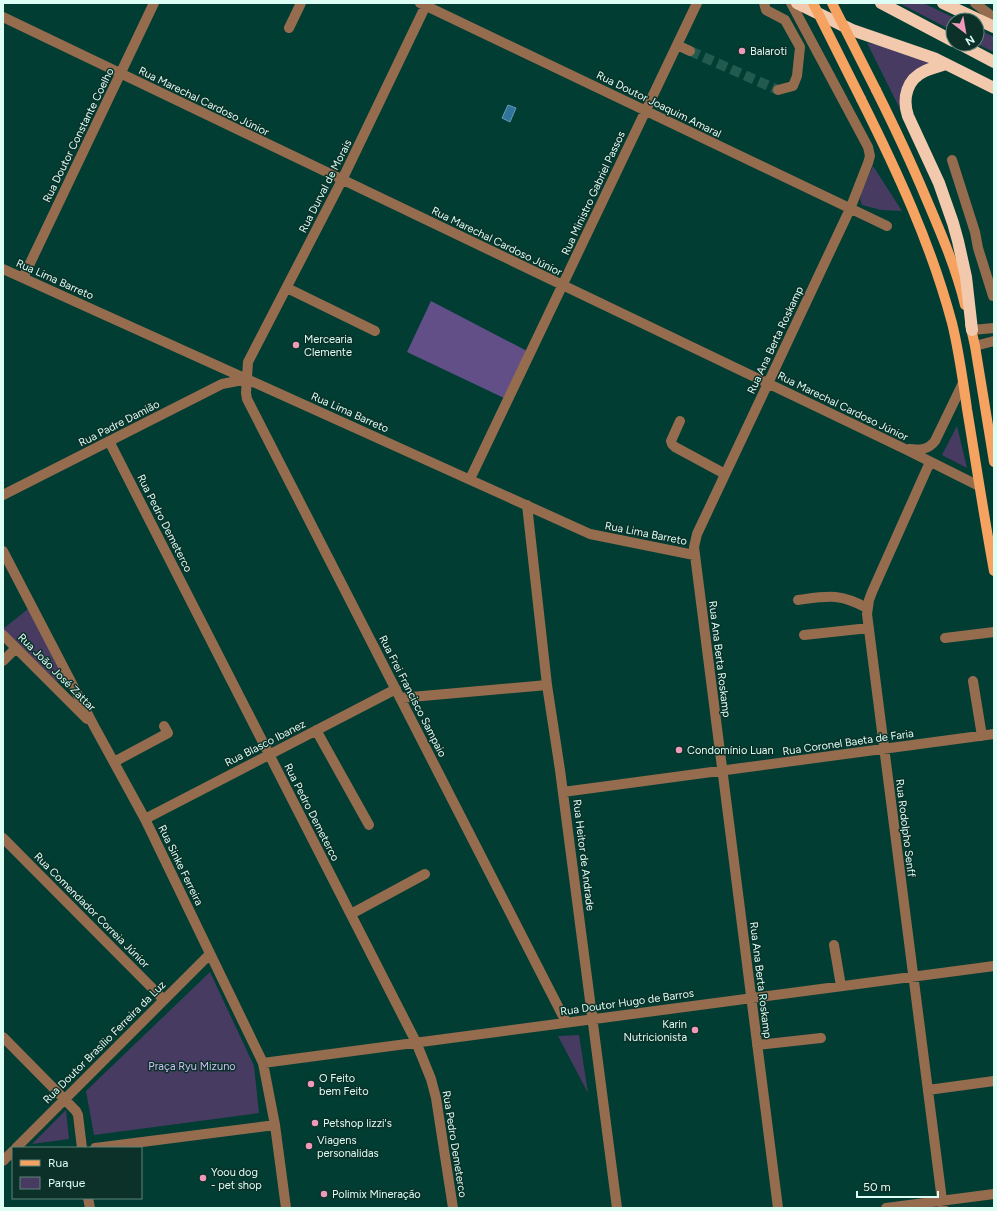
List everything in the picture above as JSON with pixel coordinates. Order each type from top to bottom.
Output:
[{"type":"highway","points":[[797,3],[852,30],[946,64],[994,88]]},
{"type":"highway","points":[[881,3],[945,37]]},
{"type":"highway","points":[[943,3],[994,28]]},
{"type":"highway","points":[[975,52],[994,62]]},
{"type":"highway","points":[[946,64],[924,71],[914,80],[907,89],[905,105],[908,116],[939,183],[958,241],[968,285],[972,330]]},
{"type":"main road","points":[[813,3],[901,181],[930,254],[945,298],[952,324],[963,383],[994,571]]},
{"type":"main road","points":[[832,3],[913,167],[935,218],[958,279],[972,330],[994,462]]},
{"type":"street","name":"Rua Doutor Constante Coelho","points":[[23,278],[154,3]]},
{"type":"street","points":[[290,28],[302,3]]},
{"type":"street","name":"Rua Ministro Gabriel Passos","points":[[470,480],[697,3]]},
{"type":"street","points":[[764,3],[766,10],[785,20],[800,46],[797,76],[793,86],[778,90]]},
{"type":"street","name":"Rua Ana Berta Roskamp","points":[[778,1208],[694,547],[697,534],[850,209],[870,156],[868,147],[791,3]]},
{"type":"street","points":[[975,3],[994,18]]},
{"type":"street","name":"Rua Doutor Joaquim Amaral","points":[[424,4],[887,226]]},
{"type":"street","name":"Rua Durval de Morais","points":[[248,379],[248,362],[342,180],[424,4]]},
{"type":"street","name":"Rua Marechal Cardoso Júnior","points":[[3,18],[980,486]]},
{"type":"street","points":[[677,45],[690,50]]},
{"type":"street","points":[[952,160],[975,232],[986,275],[994,296]]},
{"type":"street","name":"Rua Lima Barreto","points":[[3,269],[590,534],[694,555]]},
{"type":"street","points":[[287,288],[375,331]]},
{"type":"street","points":[[972,330],[994,328]]},
{"type":"street","points":[[975,346],[994,341]]},
{"type":"street","name":"Rua Padre Damião","points":[[3,495],[222,384],[248,379]]},
{"type":"street","name":"Rua Frei Francisco Sampaio","points":[[248,379],[246,392],[247,399],[566,1022]]},
{"type":"street","points":[[905,449],[923,449],[932,445],[963,383]]},
{"type":"street","points":[[680,421],[671,441],[672,444],[725,474]]},
{"type":"street","name":"Rua Pedro Demeterco","points":[[109,441],[416,1042],[431,1079],[436,1098],[452,1208]]},
{"type":"street","name":"Rua Rodolpho Senff","points":[[930,462],[872,592],[868,608],[868,628],[942,1204]]},
{"type":"street","name":"Rua Heitor de Andrade","points":[[526,505],[547,685],[563,792],[617,1208]]},
{"type":"street","name":"Rua Sinke Ferreira","points":[[3,551],[94,726],[145,819],[263,1063],[275,1125],[286,1208]]},
{"type":"street","points":[[798,600],[832,596],[842,597],[868,608]]},
{"type":"street","points":[[804,635],[868,628]]},
{"type":"street","points":[[945,638],[994,632]]},
{"type":"street","name":"Rua João José Zattar","points":[[3,635],[94,726]]},
{"type":"street","points":[[3,661],[16,648]]},
{"type":"street","points":[[973,681],[982,736]]},
{"type":"street","name":"Rua Blasco Ibanez","points":[[145,819],[316,730],[398,694],[547,685]]},
{"type":"street","points":[[114,762],[168,733],[164,726]]},
{"type":"street","points":[[316,730],[369,825]]},
{"type":"street","name":"Rua Coronel Baeta de Faria","points":[[563,792],[994,734]]},
{"type":"street","name":"Rua Comendador Correia Júnior","points":[[3,838],[164,1000]]},
{"type":"street","points":[[351,914],[425,874]]},
{"type":"street","points":[[834,945],[841,986]]},
{"type":"street","name":"Rua Doutor Brasílio Ferreira da Luz","points":[[17,1147],[210,954]]},
{"type":"street","name":"Rua Doutor Hugo de Barros","points":[[263,1063],[994,966]]},
{"type":"street","points":[[3,1037],[76,1111],[82,1147]]},
{"type":"street","points":[[757,1046],[821,1038]]},
{"type":"street","points":[[928,1090],[994,1081]]},
{"type":"street","points":[[102,1147],[275,1125]]},
{"type":"street","points":[[886,1208],[942,1204],[994,1194]]},
{"type":"green space","points":[[899,3],[923,3],[945,13],[945,27]]},
{"type":"green space","points":[[985,33],[994,37],[994,52],[985,48]]},
{"type":"green space","points":[[867,43],[878,45],[934,64],[917,72],[904,117]]},
{"type":"green space","points":[[873,166],[902,211],[881,210],[862,205],[860,199],[861,193]]},
{"type":"green space","points":[[957,426],[967,468],[942,455]]},
{"type":"green space","points":[[28,609],[64,676],[59,681],[56,681],[3,630]]},
{"type":"green space","name":"Praça Ryu Mizuno","points":[[210,972],[254,1066],[259,1113],[94,1135],[86,1091]]},
{"type":"green space","points":[[579,1035],[588,1093],[558,1036]]},
{"type":"green space","points":[[66,1110],[69,1139],[32,1144]]},
{"type":"shaded area","points":[[431,301],[527,351],[504,398],[407,352]]},
{"type":"water","points":[[508,105],[516,108],[510,122],[502,118]]},
{"type":"tunnel","points":[[690,51],[778,90]]},
{"type":"place","name":"Balaroti","points":[[742,51]]},
{"type":"place","name":"Mercearia Clemente","points":[[296,345]]},
{"type":"place","name":"Condomínio Luan","points":[[679,750]]},
{"type":"place","name":"Karin Nutricionista","points":[[695,1030]]},
{"type":"place","name":"O Feito bem Feito","points":[[311,1084]]},
{"type":"place","name":"Petshop lizzi's","points":[[315,1123]]},
{"type":"place","name":"Viagens personalidas","points":[[309,1146]]},
{"type":"place","name":"Yoou dog - pet shop","points":[[203,1178]]},
{"type":"place","name":"Polimix Mineração","points":[[324,1194]]}]
